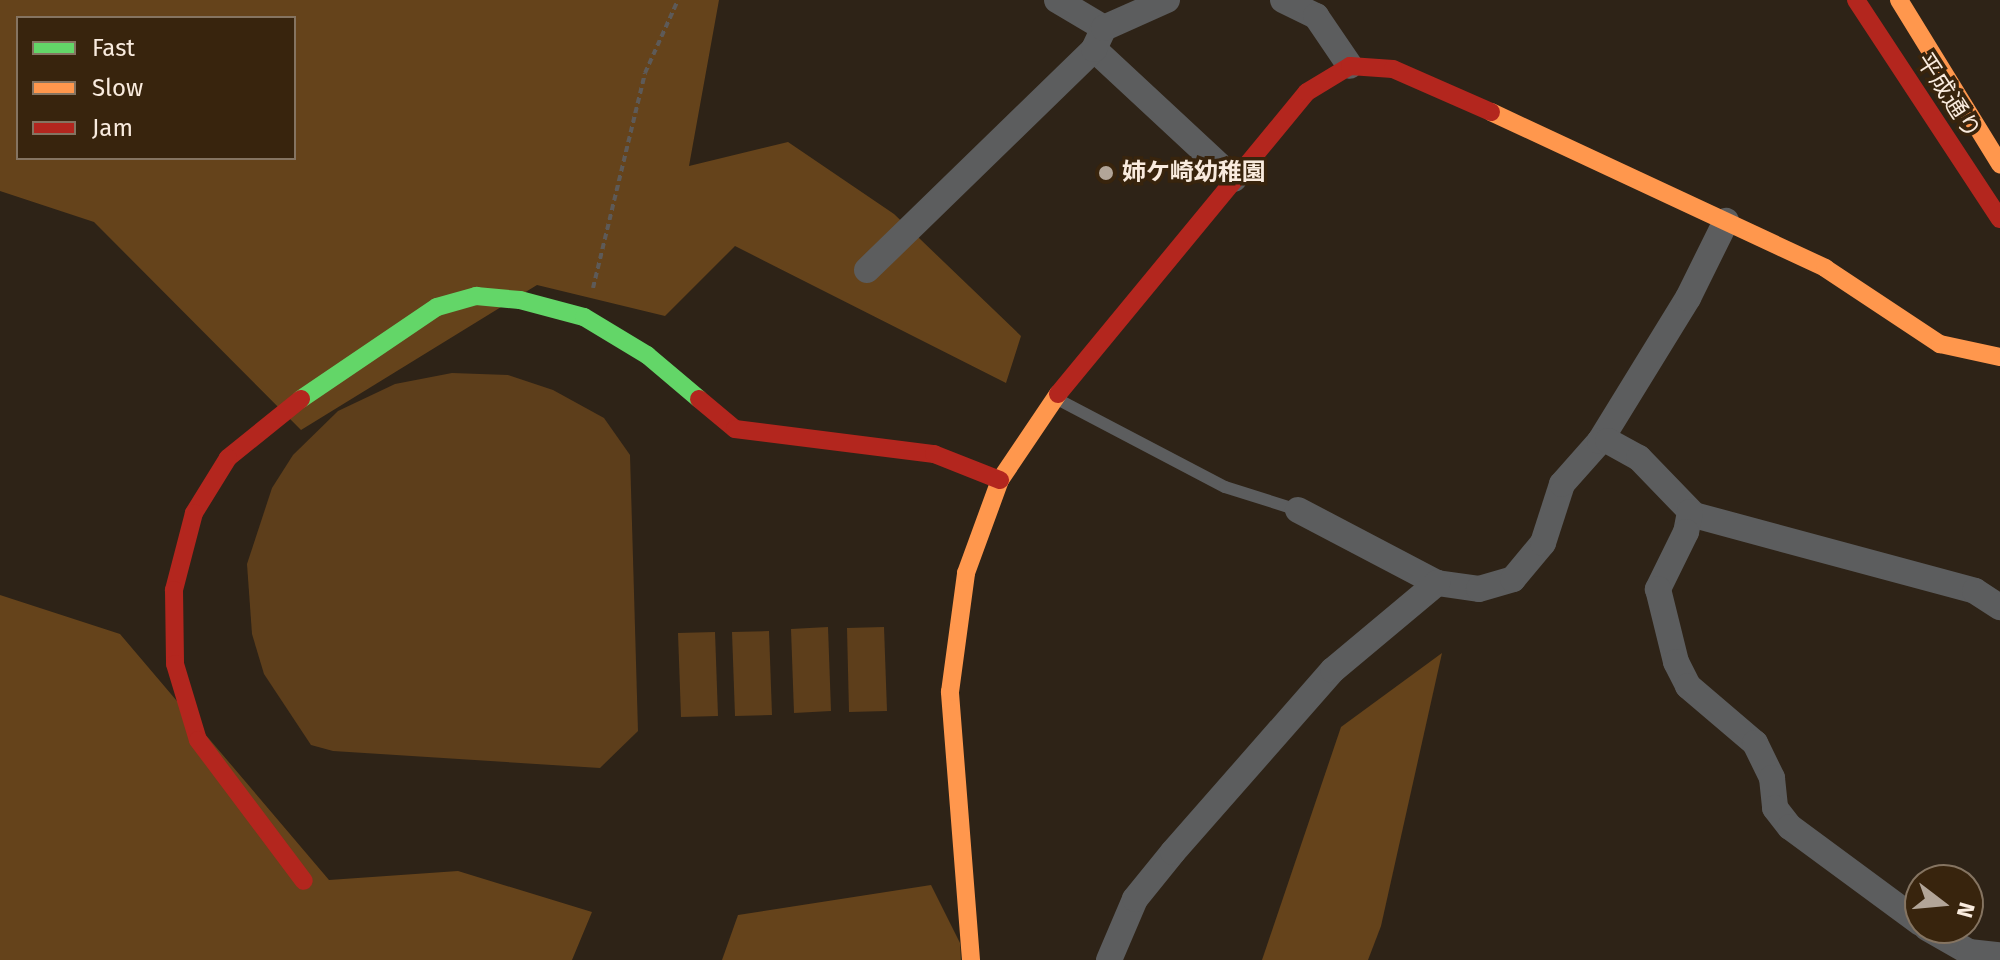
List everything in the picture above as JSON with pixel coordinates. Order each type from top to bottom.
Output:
[{"type":"street","points":[[867,270],[1099,38],[1167,0]]},
{"type":"street","points":[[1283,0],[1316,16],[1350,66]]},
{"type":"street","name":"平成通り","points":[[1856,0],[2000,219]]},
{"type":"street","name":"平成通り","points":[[1899,0],[2000,164]]},
{"type":"street","points":[[1068,3],[1234,179]]},
{"type":"street","points":[[971,960],[950,692],[966,573],[1000,480],[1055,398],[1307,92],[1350,66],[1393,69],[1825,268],[1940,344],[1992,359],[2000,357]]},
{"type":"street","points":[[1298,510],[1437,583],[1479,589],[1513,579],[1543,543],[1562,484],[1600,441],[1688,298],[1726,221]]},
{"type":"street","points":[[304,881],[198,740],[175,664],[174,590],[194,513],[228,458],[264,424],[437,307],[476,296],[520,300],[584,317],[647,355],[735,429],[934,454],[1000,480]]},
{"type":"street","points":[[1600,441],[1639,458],[1690,512],[1975,591],[2000,607]]},
{"type":"street","points":[[1690,512],[1686,532],[1658,589],[1676,662],[1688,686],[1755,743],[1772,778],[1775,808],[1790,827],[1904,911]]},
{"type":"street","points":[[1109,960],[1135,899],[1173,852],[1333,670],[1437,583]]},
{"type":"street","points":[[1955,944],[1969,952],[2000,955]]},
{"type":"lane","points":[[1055,398],[1225,487],[1298,510]]},
{"type":"path","points":[[584,317],[645,73],[678,0]]},
{"type":"shaded area","points":[[0,0],[719,0],[689,166],[788,142],[894,214],[1021,336],[1006,383],[735,246],[665,316],[537,285],[301,430],[94,222],[0,191]]},
{"type":"shaded area","points":[[452,373],[508,375],[553,390],[604,418],[630,455],[638,731],[600,768],[333,751],[311,745],[264,674],[252,634],[247,564],[272,488],[293,455],[338,411],[395,384]]},
{"type":"shaded area","points":[[0,595],[120,634],[329,880],[458,871],[592,912],[572,960],[0,960]]},
{"type":"shaded area","points":[[828,627],[831,711],[794,713],[791,629]]},
{"type":"shaded area","points":[[884,627],[887,711],[849,712],[847,628]]},
{"type":"shaded area","points":[[769,631],[772,715],[735,716],[732,632]]},
{"type":"shaded area","points":[[715,632],[718,716],[681,717],[678,633]]},
{"type":"shaded area","points":[[1442,653],[1381,926],[1368,960],[1262,960],[1341,727]]},
{"type":"shaded area","points":[[931,885],[960,943],[961,960],[722,960],[738,915]]},
{"type":"traffic: fast","points":[[301,399],[437,307],[476,296],[520,300],[584,317],[647,355],[699,399]]},
{"type":"traffic: slow","points":[[1899,0],[2000,164]]},
{"type":"traffic: slow","points":[[1491,112],[1825,268],[1940,344],[2000,357]]},
{"type":"traffic: slow","points":[[971,960],[950,692],[966,573],[1000,480],[1058,394]]},
{"type":"traffic: jam","points":[[1856,0],[2000,219]]},
{"type":"traffic: jam","points":[[1058,394],[1307,92],[1350,66],[1393,69],[1491,112]]},
{"type":"traffic: jam","points":[[301,399],[228,458],[194,513],[174,590],[175,664],[198,740],[304,881]]},
{"type":"traffic: jam","points":[[699,399],[735,429],[934,454],[1000,480]]},
{"type":"place","name":"姉ケ崎幼稚園","points":[[1106,173]]}]
